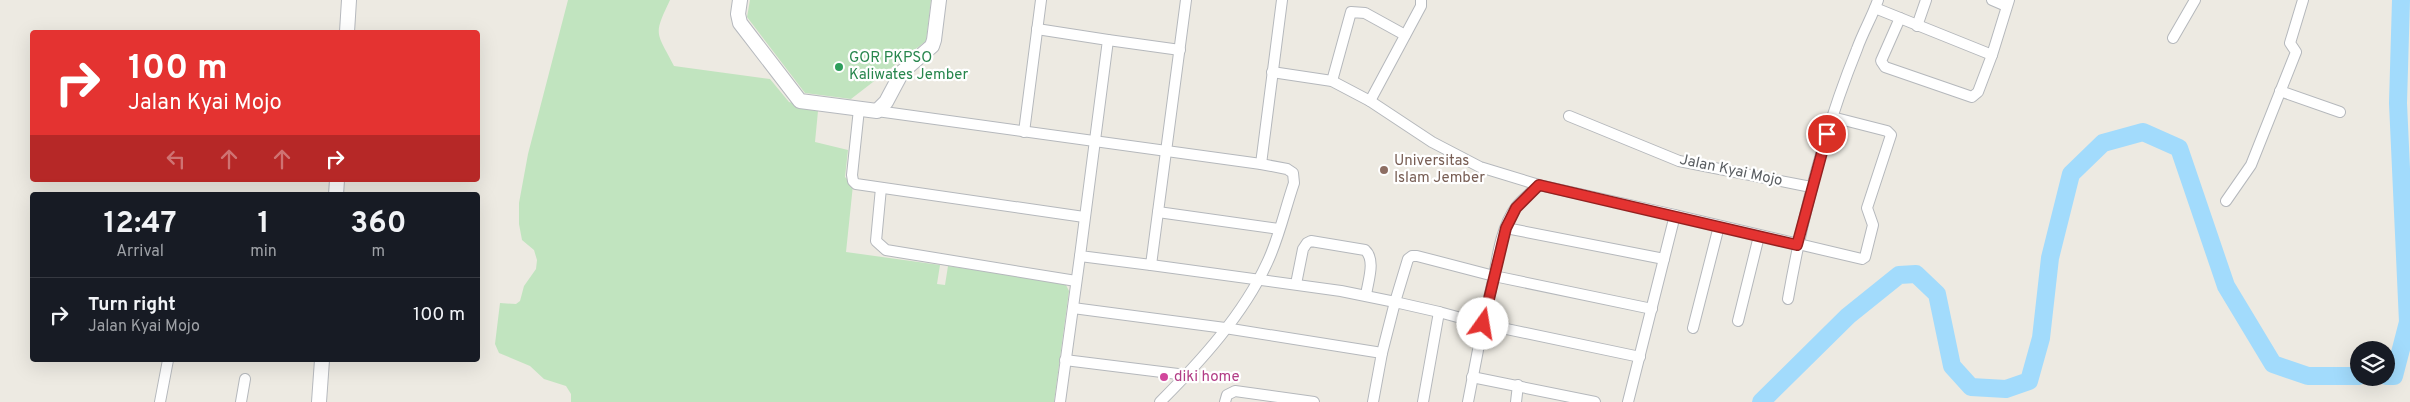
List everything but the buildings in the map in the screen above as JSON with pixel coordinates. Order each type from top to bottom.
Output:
[{"type":"street","points":[[347,30],[349,0]]},
{"type":"street","points":[[740,0],[738,14],[740,23],[798,99],[803,102],[1261,164],[1287,169],[1293,173],[1294,183],[1272,254],[1258,281],[1225,328],[1160,402]]},
{"type":"street","points":[[877,111],[886,102],[902,72],[932,46],[939,0]]},
{"type":"street","points":[[1024,132],[1041,0]]},
{"type":"street","points":[[1151,265],[1186,0]]},
{"type":"street","points":[[1261,164],[1282,0]]},
{"type":"street","points":[[1370,100],[1405,35],[1421,0]]},
{"type":"street","points":[[1917,26],[1926,0]]},
{"type":"street","points":[[1900,18],[1881,61],[1885,67],[1967,97],[1972,97],[1978,92],[1992,55],[2007,3],[1992,0]]},
{"type":"street","points":[[2173,38],[2195,0]]},
{"type":"street","points":[[2226,201],[2250,165],[2296,52],[2290,43],[2303,0]]},
{"type":"street","points":[[1788,299],[1797,245],[1811,187],[1832,117],[1857,48],[1877,4],[1917,26],[1992,55]]},
{"type":"street","points":[[1332,81],[1351,12],[1365,13],[1405,35]]},
{"type":"street","points":[[1038,29],[1180,50]]},
{"type":"street","points":[[1060,402],[1108,40]]},
{"type":"street","points":[[1272,72],[1332,81],[1370,100],[1432,142],[1480,168],[1539,185],[1862,259],[1866,255],[1873,225],[1867,208],[1892,135],[1887,131],[1832,117]]},
{"type":"street","points":[[2280,91],[2340,112]]},
{"type":"street","points":[[859,109],[852,179],[856,184],[1084,217]]},
{"type":"street","name":"Jalan Kyai Mojo","points":[[1569,116],[1680,161],[1811,187]]},
{"type":"street","points":[[1468,402],[1483,324],[1506,228],[1516,208],[1539,185]]},
{"type":"street","points":[[881,188],[876,241],[886,250],[1076,281]]},
{"type":"street","points":[[1158,212],[1279,229]]},
{"type":"street","points":[[1628,402],[1675,215]]},
{"type":"street","points":[[1693,328],[1719,226]]},
{"type":"street","points":[[1506,228],[1664,259]]},
{"type":"street","points":[[1738,321],[1759,236]]},
{"type":"street","points":[[1296,284],[1307,243],[1365,250],[1371,261],[1366,295]]},
{"type":"street","points":[[1080,256],[1366,295],[1483,324],[1640,357]]},
{"type":"street","points":[[1374,402],[1382,353],[1395,302],[1410,257],[1417,256],[1494,276],[1652,309]]},
{"type":"street","points":[[1073,308],[1225,328],[1382,353]]},
{"type":"street","points":[[1423,402],[1440,312]]},
{"type":"street","points":[[1065,360],[1186,374]]},
{"type":"street","points":[[160,402],[168,362]]},
{"type":"street","points":[[319,402],[322,362]]},
{"type":"street","points":[[1472,378],[1518,385],[1595,402]]},
{"type":"street","points":[[240,402],[245,380]]},
{"type":"street","points":[[1516,402],[1518,385]]},
{"type":"street","points":[[1225,402],[1227,395],[1235,391],[1314,402]]},
{"type":"green space","points":[[568,0],[670,0],[659,27],[659,33],[663,46],[674,66],[770,79],[789,102],[818,111],[815,142],[848,150],[845,177],[853,185],[846,252],[940,265],[937,284],[945,285],[948,266],[1065,283],[1069,291],[1054,402],[571,402],[571,394],[566,386],[544,379],[530,366],[499,353],[495,344],[500,303],[516,304],[520,301],[524,286],[536,269],[537,260],[534,250],[522,240],[519,224],[519,203],[528,154]]},
{"type":"green space","name":"GOR PKPSO Kaliwates Jember","points":[[750,0],[931,0],[926,41],[851,99],[805,93],[747,17]]},
{"type":"waterway","points":[[2395,372],[2408,322],[2398,103],[2401,0]]},
{"type":"waterway","points":[[1761,402],[1848,316],[1899,275],[1916,274],[1937,294],[1952,366],[1971,387],[2006,389],[2029,381],[2041,338],[2050,258],[2071,174],[2103,143],[2143,132],[2179,148],[2226,286],[2273,364],[2308,376],[2350,376]]},
{"type":"place","name":"GOR PKPSO Kaliwates Jember","points":[[839,67]]},
{"type":"place","name":"Universitas Islam Jember","points":[[1384,170]]},
{"type":"place","name":"diki home","points":[[1164,377]]},
{"type":"route","points":[[1483,324],[1506,228],[1516,208],[1539,185],[1675,215],[1797,245],[1808,198],[1827,134]]}]
